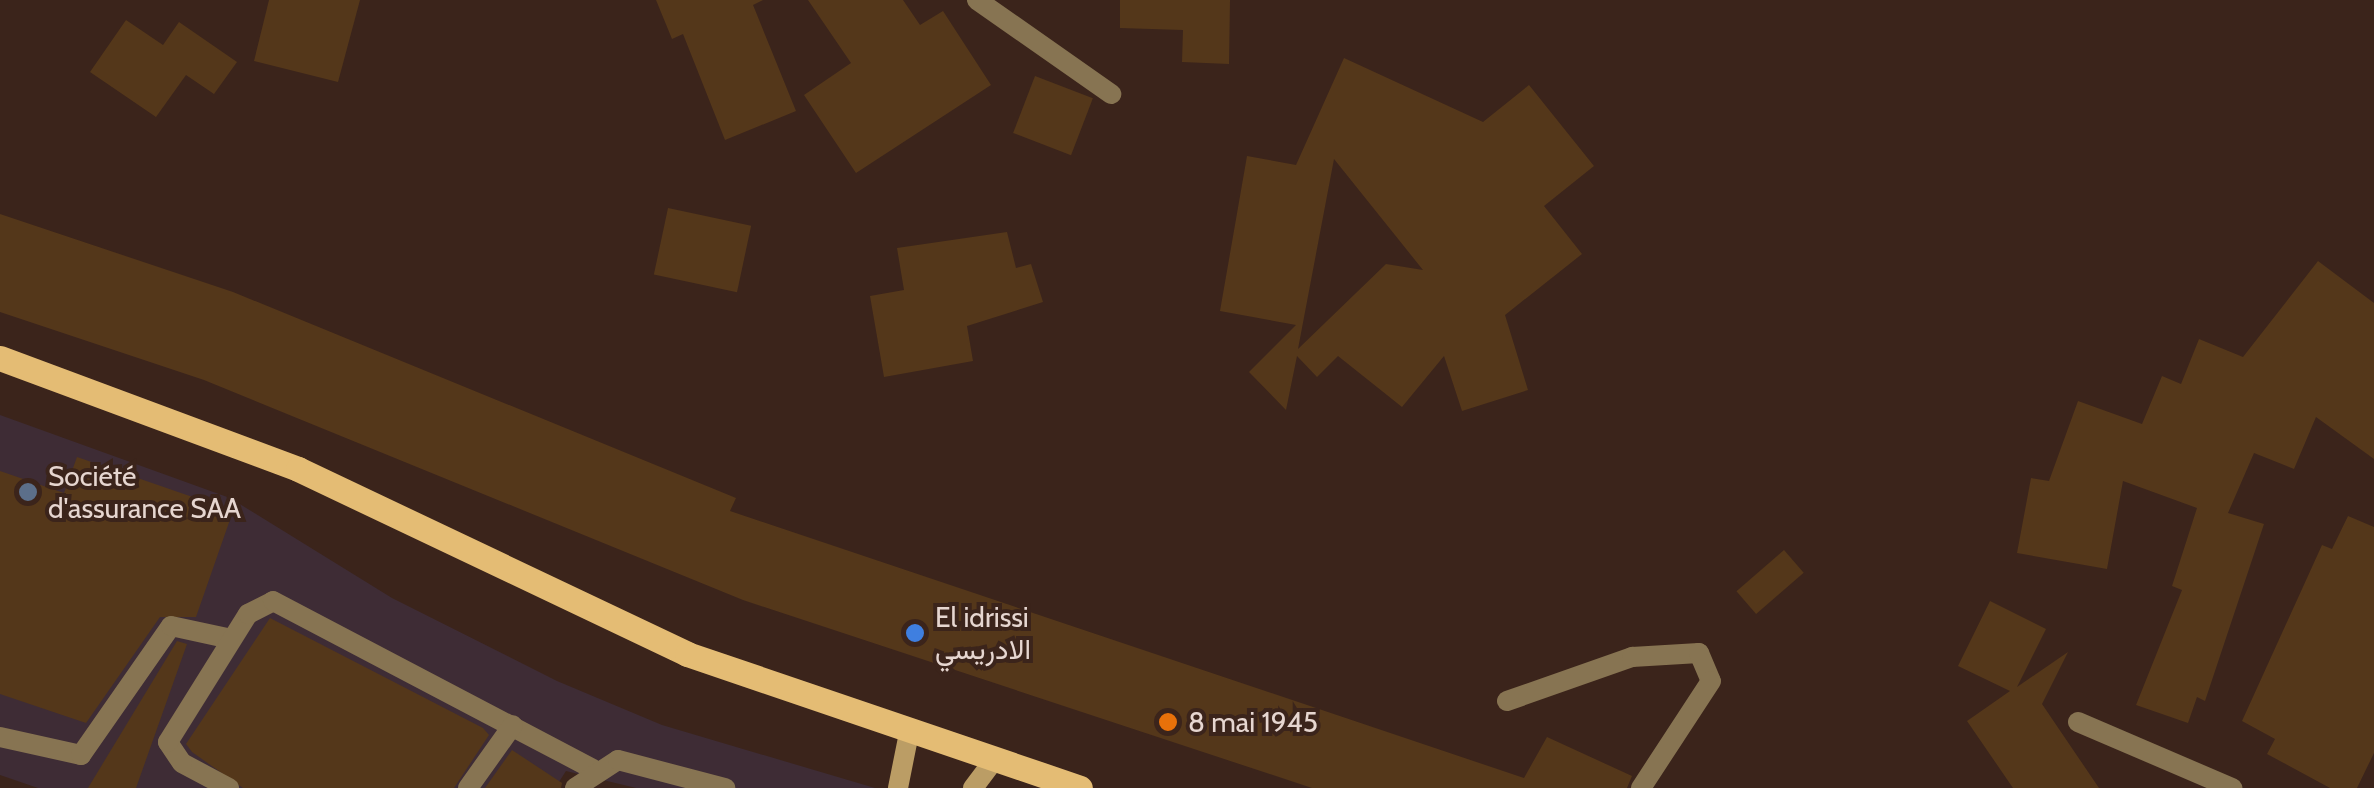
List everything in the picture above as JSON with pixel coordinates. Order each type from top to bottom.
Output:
[{"type":"main road","points":[[0,358],[298,469],[688,654],[992,763],[1080,788]]},
{"type":"main road","points":[[898,788],[909,733]]},
{"type":"main road","points":[[972,788],[992,763]]},
{"type":"street","points":[[978,0],[1111,94]]},
{"type":"street","points":[[229,788],[182,763],[168,742],[232,640],[260,604],[286,603],[593,769]]},
{"type":"street","points":[[0,737],[81,755],[171,626],[232,640]]},
{"type":"street","points":[[1507,701],[1632,658],[1699,653],[1711,680],[1641,788]]},
{"type":"street","points":[[2078,722],[2232,788]]},
{"type":"street","points":[[468,788],[513,726]]},
{"type":"street","points":[[575,788],[593,769],[634,760],[725,788]]},
{"type":"shaded area","points":[[0,415],[230,498],[392,598],[557,681],[662,725],[875,788],[636,788],[566,771],[555,788],[38,788],[0,775]]},
{"type":"building","points":[[269,0],[360,0],[338,82],[254,61]]},
{"type":"building","points":[[656,0],[763,0],[753,5],[796,111],[725,140],[683,34],[672,39]]},
{"type":"building","points":[[808,0],[903,0],[920,25],[943,11],[991,85],[856,173],[804,95],[851,63]]},
{"type":"building","points":[[1120,0],[1230,0],[1229,64],[1182,62],[1183,30],[1120,28]]},
{"type":"building","points":[[126,20],[163,45],[179,22],[237,62],[214,94],[186,75],[156,117],[90,72]]},
{"type":"building","points":[[1344,58],[1483,122],[1529,85],[1594,166],[1544,206],[1582,254],[1505,315],[1528,390],[1462,411],[1444,356],[1402,407],[1338,356],[1317,377],[1297,356],[1286,410],[1249,372],[1296,325],[1220,311],[1247,156],[1296,165]],"holes":[[[1334,159],[1423,270],[1386,264],[1298,349]]]},
{"type":"building","points":[[1035,76],[1093,98],[1071,155],[1013,133]]},
{"type":"building","points":[[668,208],[751,226],[737,292],[654,275]]},
{"type":"building","points":[[0,214],[233,292],[736,498],[730,511],[1524,778],[1547,737],[1632,776],[1627,788],[1312,788],[743,600],[204,380],[0,312]]},
{"type":"building","points":[[1007,232],[1016,268],[1031,264],[1043,302],[967,326],[973,361],[884,377],[870,296],[904,290],[897,248]]},
{"type":"building","points":[[2318,261],[2374,303],[2374,459],[2316,417],[2294,469],[2254,453],[2228,513],[2264,524],[2205,701],[2197,697],[2188,723],[2136,705],[2182,590],[2172,586],[2197,508],[2123,481],[2107,569],[2017,553],[2031,478],[2049,481],[2078,401],[2142,424],[2162,376],[2181,384],[2199,339],[2243,357]]},
{"type":"building","points":[[77,457],[233,511],[196,617],[160,617],[86,723],[0,694],[0,471],[64,493]]},
{"type":"building","points":[[2348,516],[2374,527],[2374,753],[2357,788],[2330,788],[2267,754],[2275,739],[2242,721],[2322,545],[2332,549]]},
{"type":"building","points":[[1784,550],[1804,573],[1756,614],[1736,591]]},
{"type":"building","points":[[1990,601],[2046,629],[2017,687],[2068,652],[2042,704],[2099,788],[2013,788],[1967,721],[2010,691],[1958,666]]},
{"type":"building","points":[[270,618],[483,728],[489,735],[454,788],[243,788],[192,752],[186,744]]},
{"type":"building","points":[[177,641],[187,644],[136,788],[88,788]]},
{"type":"building","points":[[512,750],[562,783],[561,788],[485,788]]},
{"type":"place","name":"Société d'assurance SAA","points":[[28,492]]},
{"type":"place","name":"El idrissi الادريسي","points":[[915,633]]},
{"type":"place","name":"8 mai 1945","points":[[1168,722]]}]
